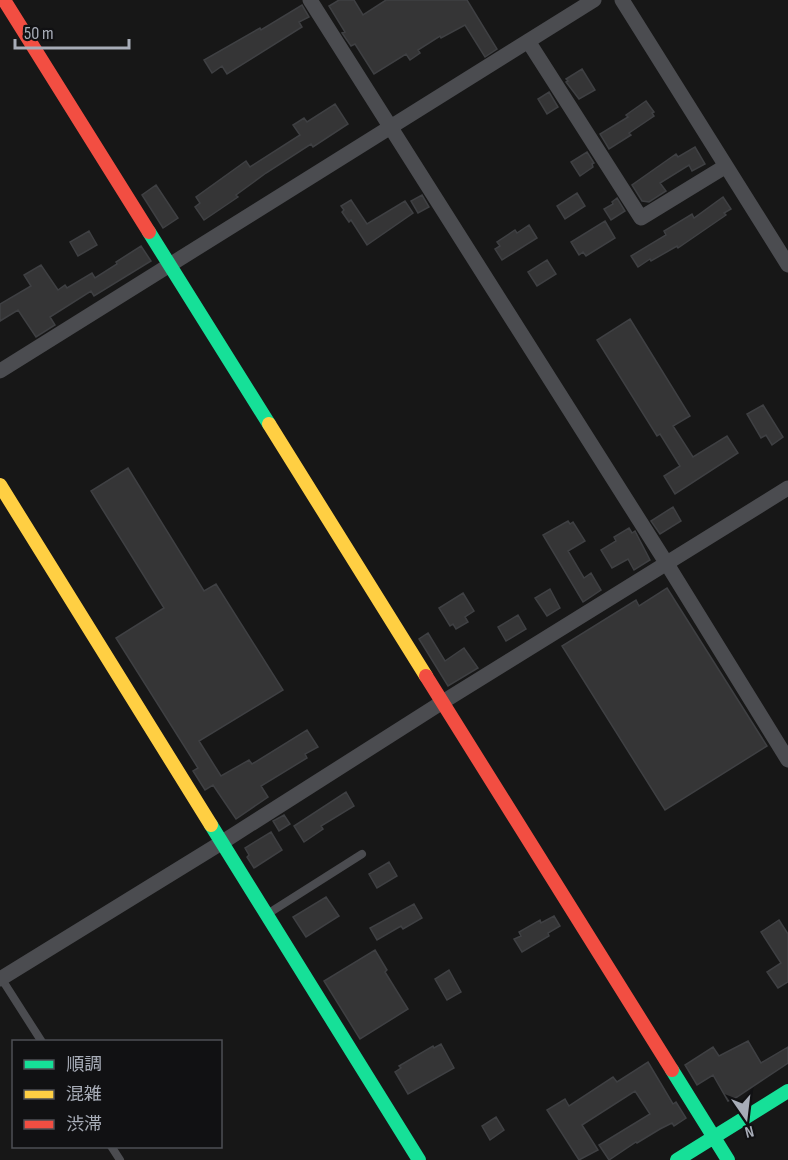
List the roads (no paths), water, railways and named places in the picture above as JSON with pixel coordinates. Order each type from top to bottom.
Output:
[{"type":"street","points":[[4,0],[728,1160]]},
{"type":"street","points":[[310,0],[667,564],[788,760]]},
{"type":"street","points":[[0,371],[594,0]]},
{"type":"street","points":[[622,0],[788,265]]},
{"type":"street","points":[[528,41],[641,218],[726,166]]},
{"type":"street","points":[[0,484],[419,1160]]},
{"type":"street","points":[[0,978],[221,843],[441,703],[788,488]]},
{"type":"street","points":[[677,1160],[788,1091]]},
{"type":"lane","points":[[266,915],[362,854]]},
{"type":"lane","points":[[0,978],[41,1040]]}]
